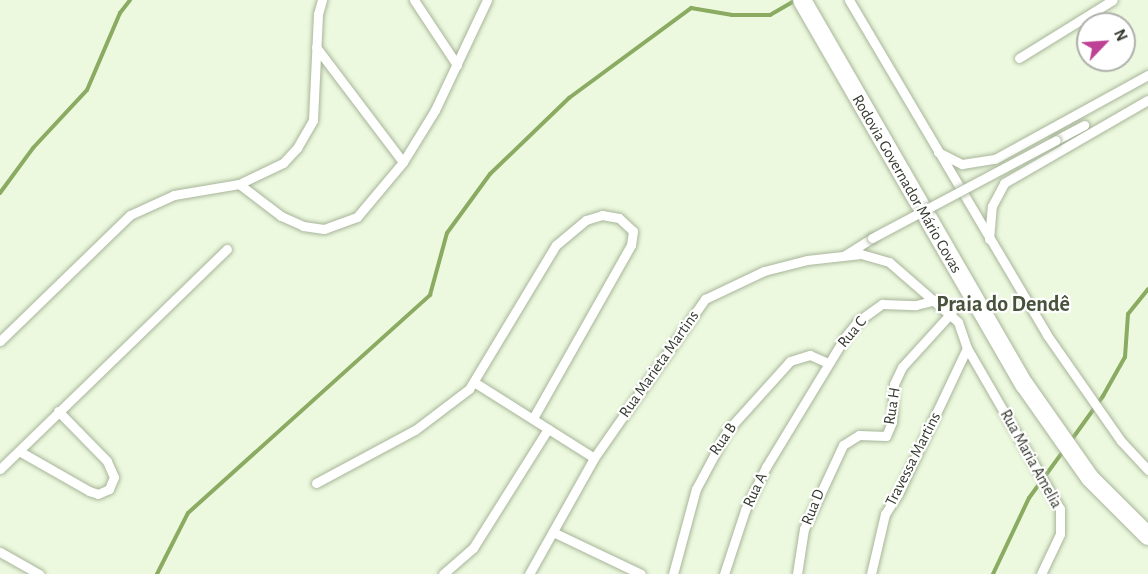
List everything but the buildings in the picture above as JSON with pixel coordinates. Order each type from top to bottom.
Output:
[{"type":"highway","name":"Rodovia Governador Mário Covas","points":[[802,0],[1024,384],[1090,478],[1148,536]]},
{"type":"street","points":[[0,341],[130,215],[174,195],[239,184],[283,163],[307,134],[312,120],[316,47],[322,0]]},
{"type":"street","points":[[414,0],[457,65]]},
{"type":"street","points":[[239,184],[281,216],[303,226],[324,229],[357,217],[403,162],[457,65],[487,0]]},
{"type":"street","points":[[849,0],[988,239],[1047,335],[1120,441],[1148,470]]},
{"type":"street","points":[[1019,58],[1113,0]]},
{"type":"street","points":[[316,47],[403,162]]},
{"type":"street","points":[[843,256],[1056,140],[1148,75]]},
{"type":"street","points":[[988,239],[992,206],[1004,183],[1148,100]]},
{"type":"street","points":[[937,151],[962,164],[975,165],[995,159],[1081,121]]},
{"type":"street","points":[[1081,121],[1089,135]]},
{"type":"street","points":[[316,483],[415,430],[474,382],[556,245],[586,220],[602,215],[629,224],[634,237],[631,245],[533,418]]},
{"type":"street","points":[[0,469],[227,249]]},
{"type":"street","name":"Rua Marieta Martins","points":[[529,574],[555,533],[594,459],[705,299],[764,271],[807,260],[861,254],[889,262],[952,312]]},
{"type":"street","name":"Rua C","points":[[799,412],[828,363],[857,322],[876,307],[936,300]]},
{"type":"street","points":[[952,312],[967,348]]},
{"type":"street","name":"Rua H","points":[[843,445],[859,435],[886,436],[892,422],[894,384],[902,367],[952,312]]},
{"type":"street","name":"Travessa Martins","points":[[871,574],[885,514],[898,494],[967,348]]},
{"type":"street","name":"Rua Maria Amelia","points":[[967,348],[1060,508],[1060,534],[1041,574]]},
{"type":"street","name":"Rua B","points":[[673,574],[696,489],[727,431],[790,361],[810,355],[828,363]]},
{"type":"street","points":[[474,382],[594,459]]},
{"type":"street","points":[[19,451],[90,491],[98,494],[110,489],[114,477],[107,461],[58,411]]},
{"type":"street","name":"Rua A","points":[[724,574],[746,510],[766,466],[799,412]]},
{"type":"street","points":[[443,574],[472,548],[548,429]]},
{"type":"street","name":"Rua D","points":[[797,574],[804,529],[843,445]]},
{"type":"street","points":[[555,533],[641,574]]},
{"type":"street","points":[[0,552],[39,574]]},
{"type":"waterway","points":[[0,193],[33,148],[87,90],[120,13],[130,0]]},
{"type":"waterway","points":[[157,574],[188,513],[430,295],[447,233],[490,174],[569,98],[691,8],[732,15],[770,15],[796,0]]},
{"type":"waterway","points":[[1070,442],[1103,396],[1125,357],[1128,314],[1148,289]]},
{"type":"waterway","points":[[993,574],[1029,498],[1064,450]]},
{"type":"district","name":"Praia do Dendê","points":[[1003,305]]}]
